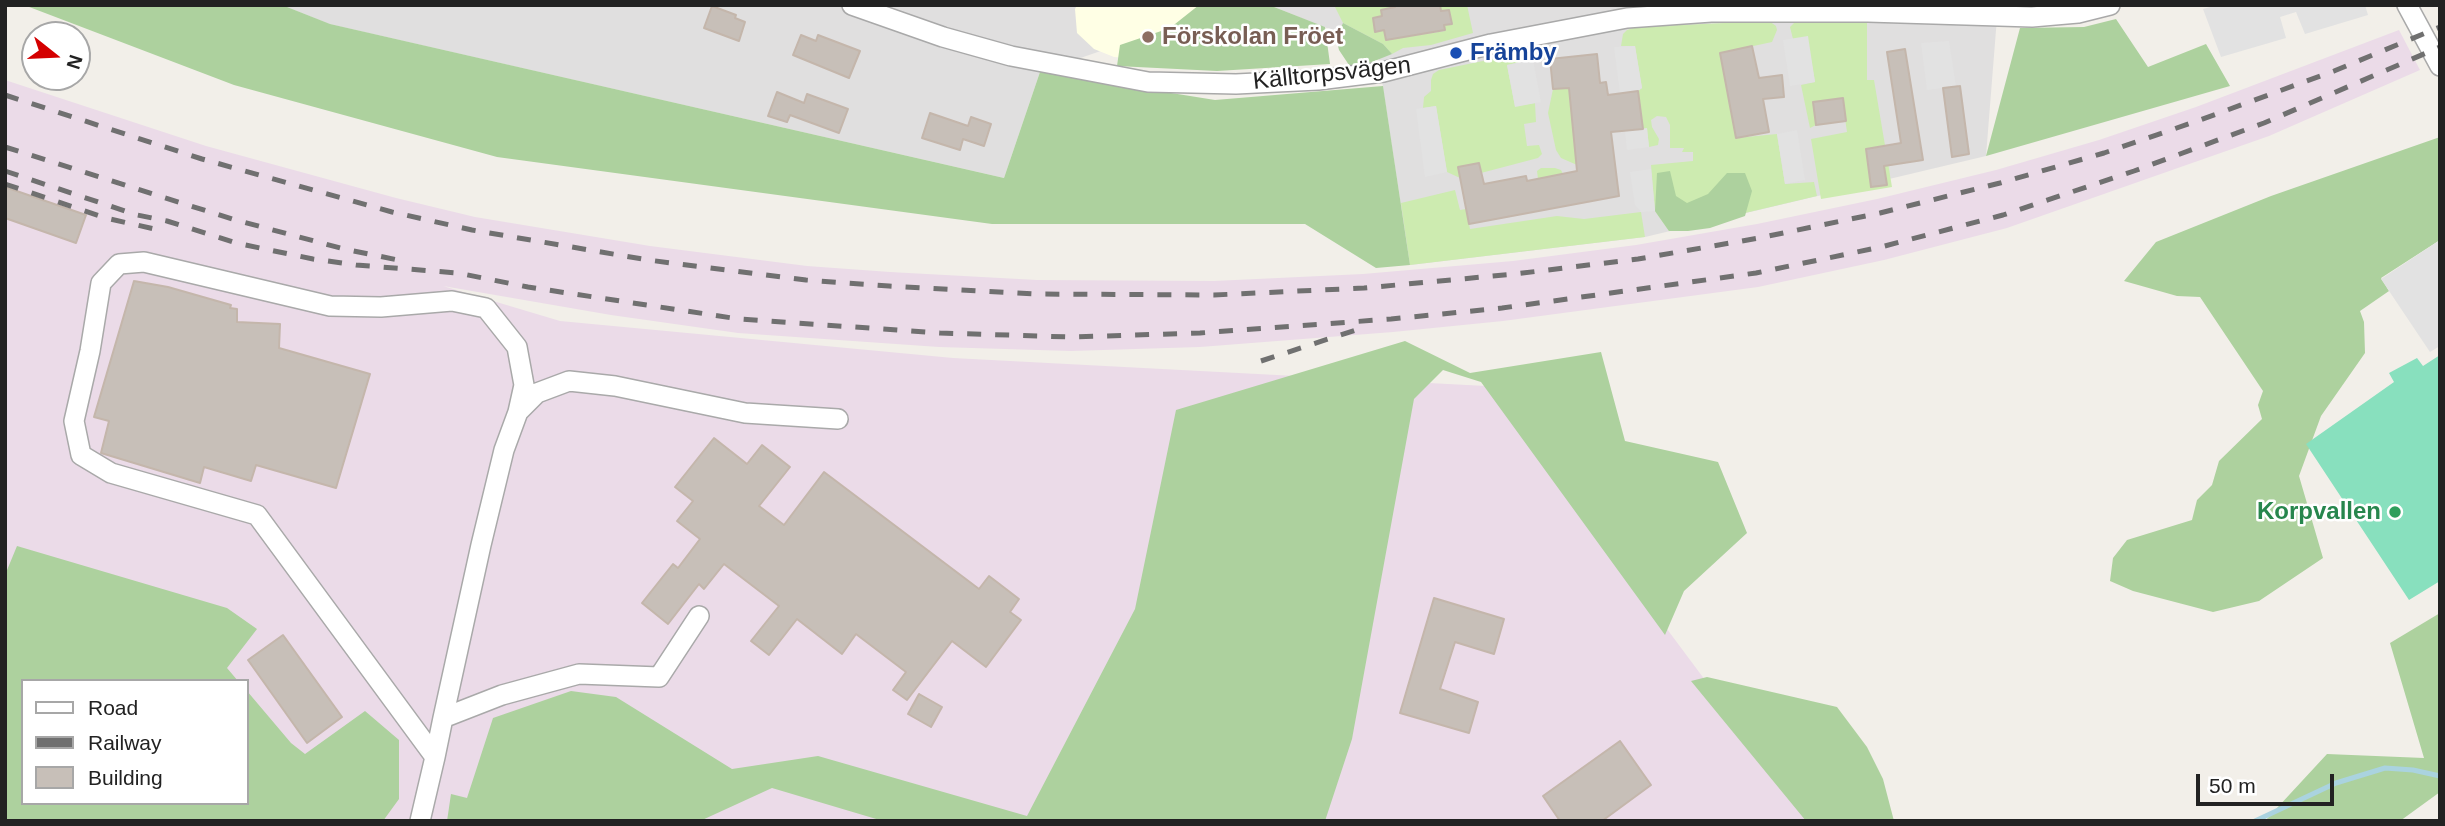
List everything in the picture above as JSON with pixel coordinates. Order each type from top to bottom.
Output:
[{"type":"street","name":"Källtorpsvägen","points":[[852,5],[943,37],[1011,56],[1135,80],[1180,84],[1236,84],[1318,80],[1383,72],[1491,44],[1626,18],[1711,12],[1868,12],[2032,17],[2078,13],[2110,5]]},
{"type":"street","points":[[2407,5],[2440,66]]},
{"type":"street","points":[[420,821],[435,757],[498,474],[524,385],[517,348],[486,308],[452,301],[381,307],[330,306],[144,262],[119,264],[101,282],[90,351],[74,421],[81,455],[111,473],[257,515],[435,757]]},
{"type":"street","points":[[518,412],[537,393],[569,381],[615,386],[745,413],[838,419]]},
{"type":"street","points":[[443,718],[502,695],[579,674],[659,677],[699,616]]},
{"type":"shaded area","points":[[282,5],[1199,5],[1170,27],[1040,72],[1004,178],[329,24]]},
{"type":"shaded area","name":"Förskolan Fröet","points":[[1077,5],[1216,5],[1156,61],[1114,57],[1094,49],[1077,33]]},
{"type":"shaded area","points":[[1269,5],[1998,5],[1986,156],[1645,237],[1410,265],[1377,48]]},
{"type":"shaded area","points":[[2218,5],[2365,5],[2368,15],[2305,34],[2296,12],[2280,17],[2286,38],[2221,57],[2203,9]]},
{"type":"shaded area","points":[[2399,30],[2420,70],[2269,136],[2007,228],[1884,260],[1758,287],[1503,321],[1200,347],[1071,351],[939,347],[738,333],[611,315],[443,286],[560,321],[953,358],[1486,386],[1810,821],[5,821],[5,80],[21,85],[21,91],[38,91],[206,146],[475,217],[650,246],[807,266],[1037,280],[1214,281],[1363,274],[1513,261],[1636,245],[1757,224],[1996,170],[2099,140],[2196,107]]},
{"type":"shaded area","points":[[1808,36],[1815,82],[1790,86],[1783,40]]},
{"type":"shaded area","points":[[1949,41],[1956,86],[1927,90],[1921,43]]},
{"type":"shaded area","points":[[1635,46],[1642,88],[1620,93],[1614,47]]},
{"type":"shaded area","points":[[1533,60],[1541,102],[1515,107],[1507,65]]},
{"type":"shaded area","points":[[1436,106],[1447,172],[1425,177],[1416,109]]},
{"type":"shaded area","points":[[1647,128],[1649,147],[1627,150],[1625,131]]},
{"type":"shaded area","points":[[1797,130],[1805,180],[1785,184],[1777,134]]},
{"type":"shaded area","points":[[1651,169],[1655,211],[1641,212],[1635,205],[1630,172]]},
{"type":"shaded area","points":[[2440,240],[2440,346],[2430,352],[2381,279]]},
{"type":"green space","points":[[24,5],[282,5],[330,24],[1004,178],[1040,72],[1215,100],[1383,86],[1410,265],[1376,268],[1305,224],[992,224],[497,157],[234,85],[91,31],[91,21],[66,21]]},
{"type":"green space","points":[[1199,5],[1269,5],[1325,27],[1330,64],[1217,71],[1117,66],[1120,45],[1170,28]]},
{"type":"green space","points":[[1334,5],[1395,5],[1381,10],[1382,16],[1375,31],[1384,30],[1386,40],[1445,31],[1444,25],[1451,24],[1449,10],[1441,11],[1440,5],[1467,5],[1473,33],[1431,45],[1403,48],[1392,54],[1383,44],[1343,23]]},
{"type":"green space","points":[[2116,19],[2148,67],[2206,44],[2230,86],[1986,156],[2020,28],[2084,27]]},
{"type":"green space","points":[[1797,20],[1867,23],[1867,80],[1874,80],[1892,187],[1821,199],[1811,139],[1847,132],[1842,98],[1813,102],[1816,125],[1810,128],[1801,85],[1815,82],[1807,37],[1793,39],[1790,27]]},
{"type":"green space","points":[[1769,21],[1777,30],[1772,42],[1721,53],[1736,138],[1777,134],[1785,184],[1814,182],[1817,196],[1669,231],[1655,211],[1651,165],[1693,161],[1693,152],[1682,152],[1684,148],[1670,148],[1670,125],[1666,117],[1657,116],[1651,120],[1659,139],[1658,145],[1649,147],[1647,129],[1643,129],[1638,91],[1642,88],[1635,46],[1621,46],[1623,34],[1636,27]]},
{"type":"green space","points":[[1343,23],[1383,44],[1392,54],[1357,68],[1349,65],[1339,50],[1336,38]]},
{"type":"green space","points":[[1517,54],[1520,62],[1507,65],[1515,106],[1535,103],[1536,122],[1524,124],[1527,146],[1539,145],[1542,154],[1538,158],[1481,173],[1479,163],[1458,167],[1460,178],[1447,172],[1436,106],[1423,108],[1424,97],[1431,91],[1433,74],[1439,70]]},
{"type":"green space","points":[[1569,88],[1577,165],[1561,158],[1556,150],[1548,113],[1553,89]]},
{"type":"green space","points":[[2440,137],[2440,240],[2381,278],[2389,291],[2360,311],[2364,322],[2365,353],[2321,416],[2299,476],[2323,558],[2259,601],[2213,612],[2133,591],[2110,581],[2113,558],[2127,540],[2192,520],[2197,500],[2212,485],[2219,461],[2262,419],[2258,405],[2263,391],[2200,297],[2177,296],[2124,281],[2156,242],[2271,196]]},
{"type":"green space","points":[[1541,168],[1555,168],[1563,174],[1538,179],[1537,171]]},
{"type":"green space","points":[[1670,171],[1676,196],[1687,203],[1708,194],[1727,173],[1745,173],[1752,191],[1745,216],[1710,228],[1669,231],[1655,211],[1657,173]]},
{"type":"green space","points":[[1455,190],[1460,210],[1466,209],[1470,229],[1557,216],[1584,219],[1641,212],[1645,237],[1410,265],[1401,203]]},
{"type":"green space","points":[[1405,341],[1470,373],[1601,352],[1625,441],[1718,462],[1747,533],[1684,591],[1665,635],[1481,382],[1443,370],[1414,399],[1352,739],[1325,821],[883,821],[772,788],[700,821],[447,821],[451,794],[467,798],[493,718],[571,691],[616,697],[732,769],[818,756],[1027,816],[1135,609],[1176,410]]},
{"type":"green space","name":"Korpvallen","points":[[2440,355],[2440,581],[2409,600],[2306,444],[2394,382],[2389,373],[2417,358],[2423,366]]},
{"type":"green space","points":[[17,546],[227,608],[257,629],[227,668],[236,679],[21,679],[21,805],[248,805],[248,692],[291,743],[305,754],[365,711],[399,740],[399,799],[383,821],[5,821],[5,575]]},
{"type":"green space","points":[[2440,613],[2440,792],[2400,821],[2265,821],[2327,754],[2424,758],[2390,643]]},
{"type":"green space","points":[[1707,677],[1837,707],[1867,747],[1883,779],[1894,821],[1806,821],[1691,681]]},
{"type":"building","points":[[1395,5],[1440,5],[1441,11],[1449,10],[1452,24],[1444,25],[1445,30],[1386,40],[1384,30],[1375,32],[1373,18],[1382,16],[1381,10]]},
{"type":"building","points":[[712,6],[736,15],[735,18],[745,22],[739,41],[704,28]]},
{"type":"building","points":[[801,35],[816,41],[818,35],[860,51],[849,78],[793,55]]},
{"type":"building","points":[[1752,46],[1759,78],[1782,75],[1784,97],[1763,99],[1769,132],[1736,138],[1720,53]]},
{"type":"building","points":[[1905,49],[1923,160],[1884,166],[1887,185],[1871,187],[1866,149],[1901,143],[1887,52]]},
{"type":"building","points":[[1597,54],[1600,83],[1606,82],[1608,95],[1638,91],[1643,129],[1611,132],[1619,196],[1469,224],[1458,167],[1479,163],[1484,184],[1526,176],[1527,181],[1577,171],[1569,88],[1553,89],[1550,59]]},
{"type":"building","points":[[1960,86],[1969,154],[1952,157],[1943,88]]},
{"type":"building","points":[[777,92],[804,103],[807,94],[848,109],[839,133],[790,115],[787,122],[768,116]]},
{"type":"building","points":[[1843,98],[1846,121],[1816,125],[1813,102]]},
{"type":"building","points":[[930,113],[968,126],[971,117],[991,124],[984,146],[963,139],[960,150],[922,138]]},
{"type":"building","points":[[5,187],[86,215],[76,243],[5,218]]},
{"type":"building","points":[[134,281],[168,287],[231,305],[230,308],[237,309],[237,322],[280,324],[279,348],[370,374],[336,488],[256,465],[251,481],[204,467],[200,483],[101,453],[109,421],[94,417]]},
{"type":"building","points":[[714,438],[747,464],[762,445],[790,467],[759,506],[784,525],[824,472],[979,589],[989,576],[1019,599],[1010,612],[1021,620],[986,667],[952,641],[907,700],[893,690],[906,672],[856,634],[842,654],[797,619],[769,655],[751,641],[779,606],[724,564],[704,589],[699,584],[668,624],[642,603],[673,564],[678,568],[700,539],[677,521],[693,501],[675,487]]},
{"type":"building","points":[[1434,598],[1504,619],[1494,654],[1455,642],[1440,689],[1478,702],[1469,733],[1400,713]]},
{"type":"building","points":[[283,635],[342,717],[307,743],[248,660]]},
{"type":"building","points":[[919,694],[942,707],[931,727],[908,714]]},
{"type":"building","points":[[1620,741],[1651,785],[1602,821],[1560,821],[1543,796]]},
{"type":"waterway","points":[[2255,821],[2336,783],[2385,768],[2440,776]]},
{"type":"railway","points":[[5,95],[202,159],[392,212],[472,230],[648,260],[806,280],[889,286],[1036,294],[1214,295],[1364,288],[1638,259],[1880,213],[2104,153],[2334,71],[2440,27]]},
{"type":"railway","points":[[5,171],[137,215],[167,221],[236,243],[313,259],[458,273],[528,287],[739,319],[940,333],[1071,337],[1200,333],[1502,308],[1756,273],[1881,247],[2003,215],[2134,171],[2264,123],[2440,47]]},
{"type":"railway","points":[[5,147],[232,219],[344,249],[398,260]]},
{"type":"railway","points":[[5,184],[106,218],[163,231]]},
{"type":"railway","points":[[1261,361],[1365,327]]},
{"type":"place","name":"Förskolan Fröet","points":[[1148,37]]},
{"type":"place","name":"Främby","points":[[1456,53]]},
{"type":"place","name":"Korpvallen","points":[[2395,512]]}]
